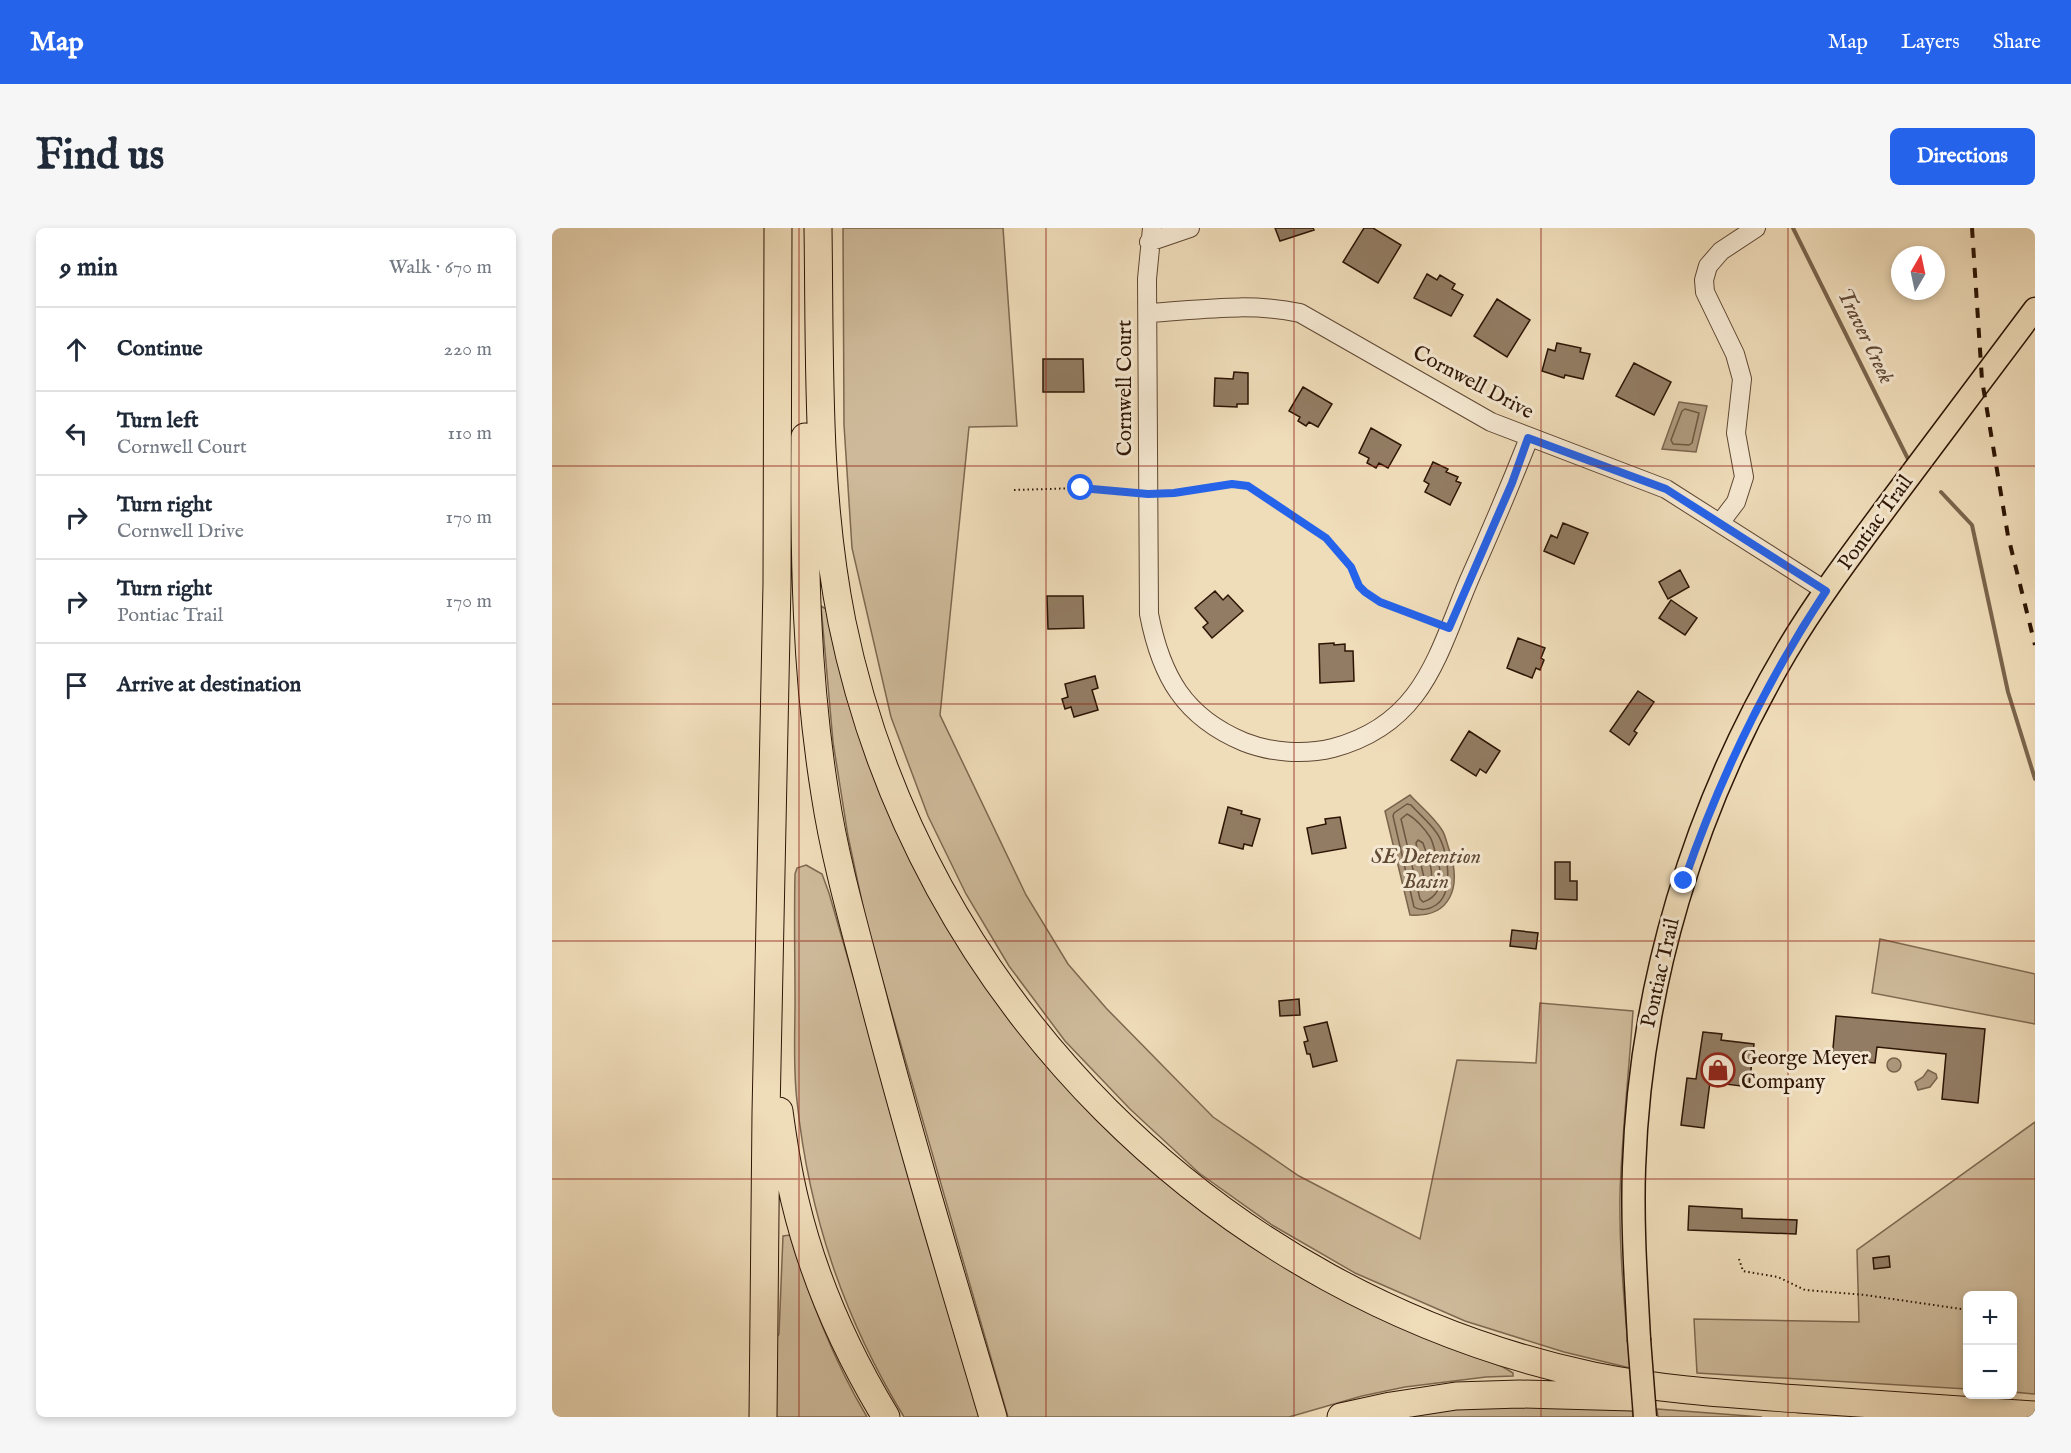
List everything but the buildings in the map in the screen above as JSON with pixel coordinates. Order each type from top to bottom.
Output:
[{"type":"highway","points":[[763,1417],[766,1113],[777,584],[778,228]]},
{"type":"highway","points":[[808,228],[805,450],[806,602],[813,710],[825,796],[841,876],[885,1046],[993,1417]]},
{"type":"highway","points":[[818,228],[822,445],[829,537],[844,631],[882,762],[933,875],[976,950],[1012,1002],[1061,1064],[1106,1112],[1173,1173],[1265,1241],[1339,1284],[1394,1311],[1510,1354],[1590,1375],[1678,1390],[2035,1415]]},
{"type":"highway","points":[[770,1005],[779,1112],[795,1202],[813,1260],[843,1336],[869,1389],[886,1417]]},
{"type":"highway","points":[[1341,1417],[1391,1406],[1456,1396],[1520,1394],[1612,1395],[1922,1417]]},
{"type":"main road","name":"Pontiac Trail","points":[[1646,1417],[1639,1339],[1634,1207],[1636,1129],[1646,1039],[1665,944],[1705,820],[1739,743],[1786,651],[1826,591],[2035,309]]},
{"type":"street","name":"Cornwell Court","points":[[1190,228],[1151,235],[1148,313],[1149,614],[1161,664],[1185,702],[1207,721],[1234,737],[1268,748],[1304,752],[1330,749],[1370,735],[1401,712],[1411,702],[1431,672],[1512,483],[1528,438]]},
{"type":"street","points":[[1720,523],[1736,502],[1744,477],[1736,433],[1742,379],[1736,354],[1705,292],[1704,280],[1708,266],[1721,251],[1756,228]]},
{"type":"street","name":"Cornwell Drive","points":[[1148,313],[1255,307],[1278,308],[1300,313],[1491,422],[1666,489],[1826,591]]},
{"type":"path","points":[[1014,490],[1081,488],[1148,494],[1174,493],[1232,484],[1248,486],[1326,538],[1351,567],[1359,586],[1365,592],[1380,602],[1449,628]]},
{"type":"path","points":[[1739,1259],[1743,1270],[1778,1277],[1805,1290],[1865,1295],[1963,1310]]},
{"type":"shaded area","points":[[843,228],[1003,228],[1017,426],[969,427],[940,715],[1026,895],[1068,964],[1106,1008],[1213,1117],[1299,1176],[1420,1239],[1457,1060],[1536,1063],[1540,1003],[1633,1011],[1620,1194],[1621,1259],[1630,1368],[1564,1352],[1465,1321],[1355,1273],[1272,1225],[1199,1173],[1130,1109],[1065,1041],[1009,966],[966,894],[928,816],[891,717],[852,548],[844,425]]},
{"type":"shaded area","points":[[821,606],[826,609],[848,697],[864,748],[899,833],[940,913],[988,989],[1041,1059],[1101,1123],[1166,1183],[1238,1237],[1339,1298],[1408,1330],[1503,1367],[1513,1373],[1513,1376],[1405,1387],[1362,1396],[1289,1417],[1008,1417],[868,930],[848,836],[833,742]]},
{"type":"shaded area","points":[[806,865],[822,874],[829,893],[980,1417],[904,1417],[864,1342],[832,1265],[810,1185],[796,1089],[795,874],[797,868]]},
{"type":"shaded area","points":[[1880,939],[2035,974],[2035,1024],[1872,993]]},
{"type":"shaded area","points":[[2035,1122],[2035,1394],[2017,1392],[2017,1291],[1963,1291],[1963,1389],[1697,1373],[1694,1319],[1859,1322],[1857,1250]]},
{"type":"shaded area","points":[[790,1235],[823,1328],[843,1373],[867,1417],[774,1417],[776,1338],[779,1334],[783,1236]]},
{"type":"shaded area","points":[[1478,1406],[1632,1407],[1633,1417],[1395,1417]]},
{"type":"shaded area","points":[[1657,1409],[1762,1417],[1658,1417]]},
{"type":"water","points":[[1679,402],[1707,406],[1696,452],[1662,449]]},
{"type":"water","name":"SE Detention Basin","points":[[1410,795],[1442,830],[1453,865],[1453,888],[1449,898],[1444,906],[1424,915],[1410,915],[1385,811]]},
{"type":"water","points":[[1891,1058],[1897,1058],[1901,1065],[1897,1072],[1891,1072],[1887,1068],[1887,1062]]},
{"type":"water","points":[[1928,1070],[1936,1074],[1937,1078],[1930,1087],[1918,1090],[1915,1082]]},
{"type":"waterway","name":"Traver Creek","points":[[1793,228],[1908,459]]},
{"type":"waterway","name":"Traver Creek","points":[[1941,492],[1972,525],[2008,692],[2035,779]]},
{"type":"railway","points":[[1972,228],[1982,380],[2008,536],[2035,645]]},
{"type":"place","name":"George Meyer Company","points":[[1718,1070]]},
{"type":"route","points":[[1081,488],[1148,494],[1174,493],[1232,484],[1248,486],[1326,538],[1351,567],[1354,578],[1365,592],[1380,602],[1449,628],[1512,483],[1528,438],[1666,489],[1826,591],[1786,651],[1756,708],[1708,812],[1684,881]]}]
